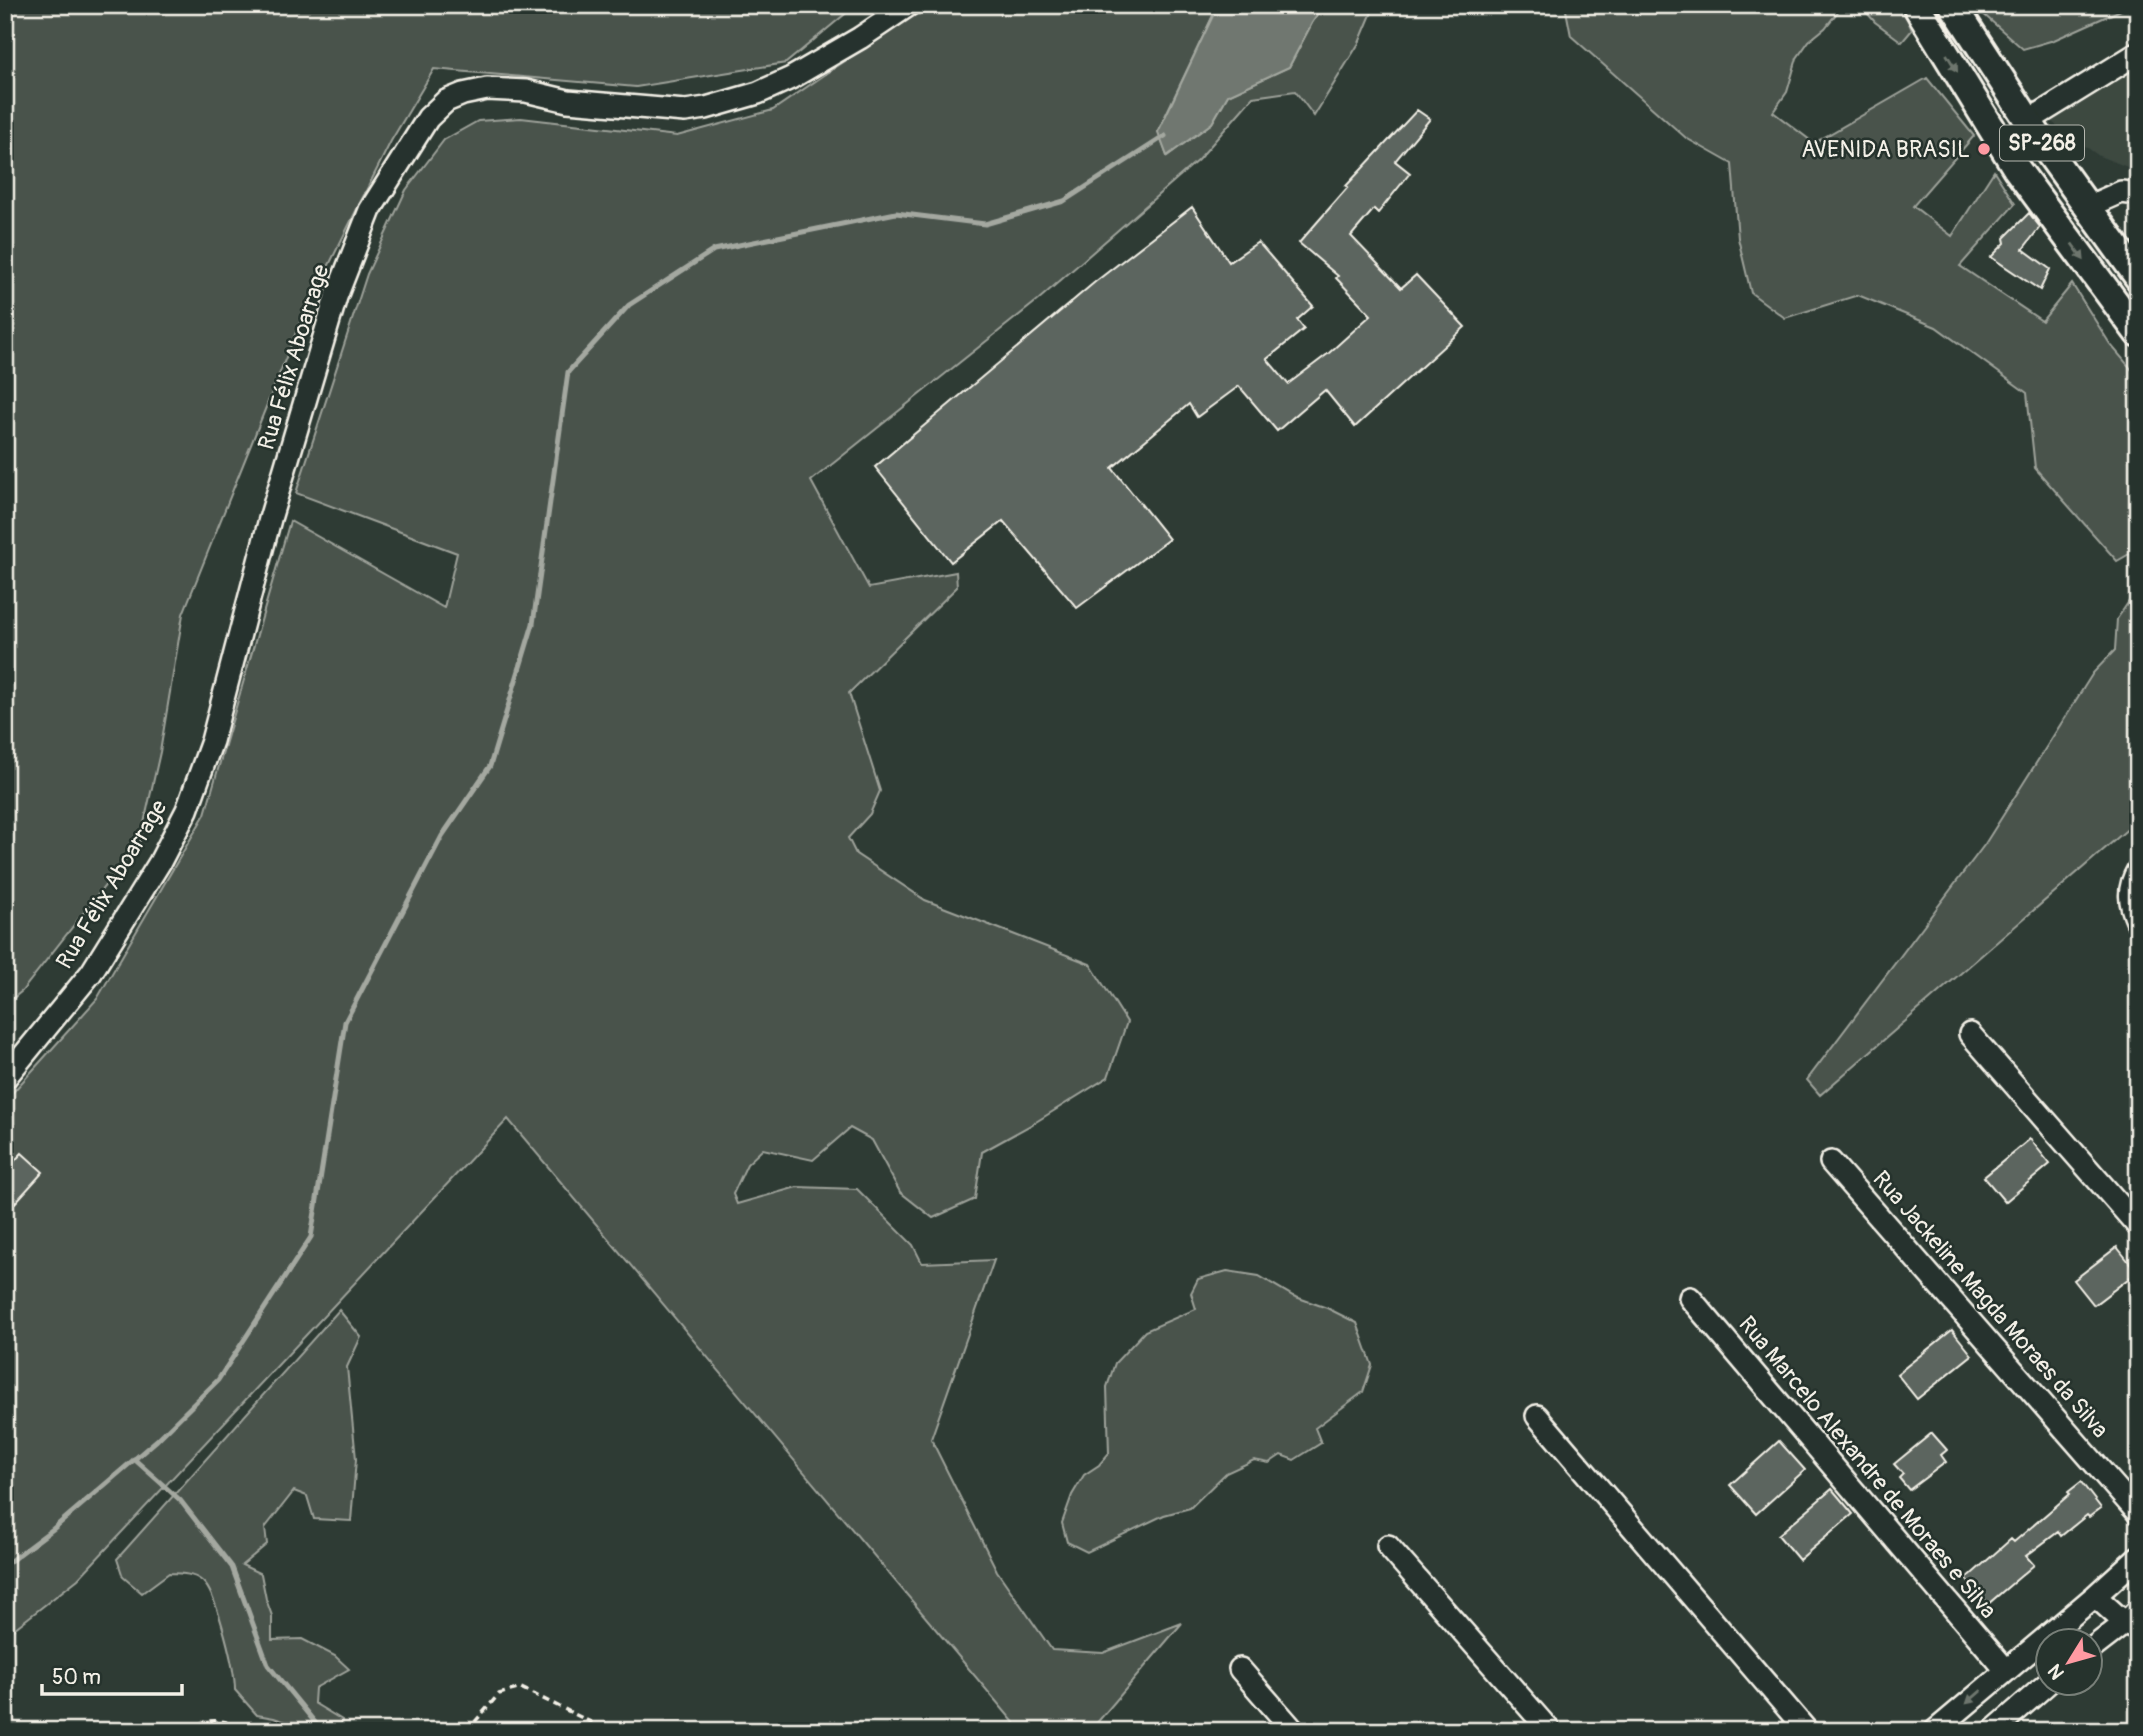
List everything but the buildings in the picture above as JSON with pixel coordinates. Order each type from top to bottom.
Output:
[{"type":"main road","name":"SP-268","points":[[1916,5],[2016,168],[2138,333]]},
{"type":"main road","name":"SP-268","points":[[1953,5],[2049,153],[2138,277]]},
{"type":"street","name":"Rua Félix Aboarrage","points":[[5,1079],[90,973],[160,862],[187,810],[212,741],[270,519],[336,297],[370,210],[428,118],[446,101],[487,89],[526,91],[568,101],[685,111],[706,108],[758,93],[791,78],[860,38],[909,5]]},
{"type":"street","points":[[2028,121],[2138,53]]},
{"type":"street","points":[[2087,207],[2121,192],[2138,194]]},
{"type":"street","points":[[2138,870],[2130,883],[2129,902],[2138,923]]},
{"type":"street","points":[[1970,1034],[2138,1226]]},
{"type":"street","name":"Rua Jackeline Magda Moraes da Silva","points":[[1831,1162],[2138,1513]]},
{"type":"street","name":"Rua Marcelo Alexandre de Moraes e Silva","points":[[1690,1298],[2006,1670]]},
{"type":"street","points":[[1537,1416],[1807,1731]]},
{"type":"street","points":[[1388,1546],[1550,1731]]},
{"type":"street","points":[[1935,1731],[2138,1557]]},
{"type":"street","points":[[2095,1596],[2134,1621],[2104,1641]]},
{"type":"street","points":[[1240,1669],[1294,1731]]},
{"type":"street","points":[[1993,1731],[2035,1695]]},
{"type":"path","points":[[467,1731],[499,1694],[521,1688],[609,1731]]},
{"type":"path","points":[[188,1731],[199,1722],[210,1719],[226,1722],[228,1731]]},
{"type":"shaded area","points":[[5,5],[856,5],[786,63],[636,87],[434,69],[391,141],[299,325],[183,614],[160,752],[140,841],[22,991],[5,1005]]},
{"type":"shaded area","points":[[927,5],[1218,5],[1158,131],[1167,156],[1212,123],[1228,95],[1289,67],[1324,5],[1375,5],[1359,43],[1314,116],[1295,91],[1253,97],[1198,160],[1038,300],[811,481],[869,588],[956,572],[957,587],[849,693],[880,791],[870,814],[848,838],[856,854],[925,900],[1090,964],[1127,1022],[1108,1077],[982,1152],[975,1199],[933,1218],[900,1192],[872,1140],[850,1128],[813,1160],[763,1149],[747,1164],[733,1194],[737,1204],[797,1187],[857,1189],[913,1245],[922,1263],[994,1260],[931,1439],[997,1571],[1052,1650],[1103,1653],[1182,1623],[1090,1731],[1021,1731],[508,1119],[78,1579],[5,1636],[5,1101],[97,999],[205,814],[290,521],[444,608],[457,553],[296,493],[367,274],[406,190],[444,140],[478,121],[521,118],[677,136],[773,110]]},
{"type":"shaded area","points":[[1218,5],[1324,5],[1289,67],[1228,95],[1212,123],[1167,156],[1158,132]]},
{"type":"shaded area","points":[[1565,5],[1845,5],[1825,28],[1809,41],[1797,58],[1787,92],[1773,112],[1814,143],[1927,78],[1974,136],[1913,206],[1952,236],[1994,171],[2015,204],[1960,266],[2042,321],[2072,284],[2110,344],[2138,377],[2138,549],[2117,561],[2035,468],[2027,393],[1936,327],[1858,295],[1785,318],[1751,293],[1738,238],[1732,164],[1686,138],[1571,36]]},
{"type":"shaded area","points":[[1860,5],[1901,5],[1912,30],[1902,42],[1875,22]]},
{"type":"shaded area","points":[[1973,5],[2132,5],[2054,40],[2023,49]]},
{"type":"shaded area","points":[[2138,64],[2138,171],[2099,156],[2053,123],[2048,109]]},
{"type":"shaded area","points":[[2138,588],[2138,820],[1820,1095],[1807,1080],[1985,844],[2093,673],[2115,650],[2117,619]]},
{"type":"shaded area","points":[[1227,1271],[1259,1276],[1293,1296],[1327,1308],[1357,1323],[1372,1365],[1363,1392],[1315,1428],[1321,1443],[1294,1460],[1281,1455],[1269,1463],[1254,1460],[1226,1473],[1190,1508],[1164,1515],[1087,1552],[1067,1542],[1062,1523],[1072,1495],[1084,1475],[1099,1465],[1109,1453],[1107,1387],[1115,1363],[1145,1331],[1196,1309],[1191,1293],[1198,1279]]},
{"type":"shaded area","points":[[339,1310],[361,1337],[347,1367],[356,1459],[351,1521],[314,1519],[307,1496],[294,1491],[265,1528],[267,1544],[242,1565],[261,1574],[272,1616],[272,1640],[302,1639],[335,1656],[349,1669],[315,1688],[314,1703],[342,1720],[341,1731],[313,1731],[257,1715],[235,1690],[229,1651],[220,1619],[210,1592],[201,1580],[188,1575],[169,1573],[142,1593],[123,1577],[117,1559]]},
{"type":"waterway","points":[[5,1565],[53,1529],[157,1440],[218,1380],[311,1237],[345,1022],[442,836],[490,766],[533,624],[568,372],[629,305],[714,250],[896,213],[985,224],[1064,201],[1165,136]]},
{"type":"waterway","points":[[134,1459],[180,1500],[232,1567],[268,1665],[322,1731]]},
{"type":"place","name":"AVENIDA BRASIL","points":[[1984,149]]}]
